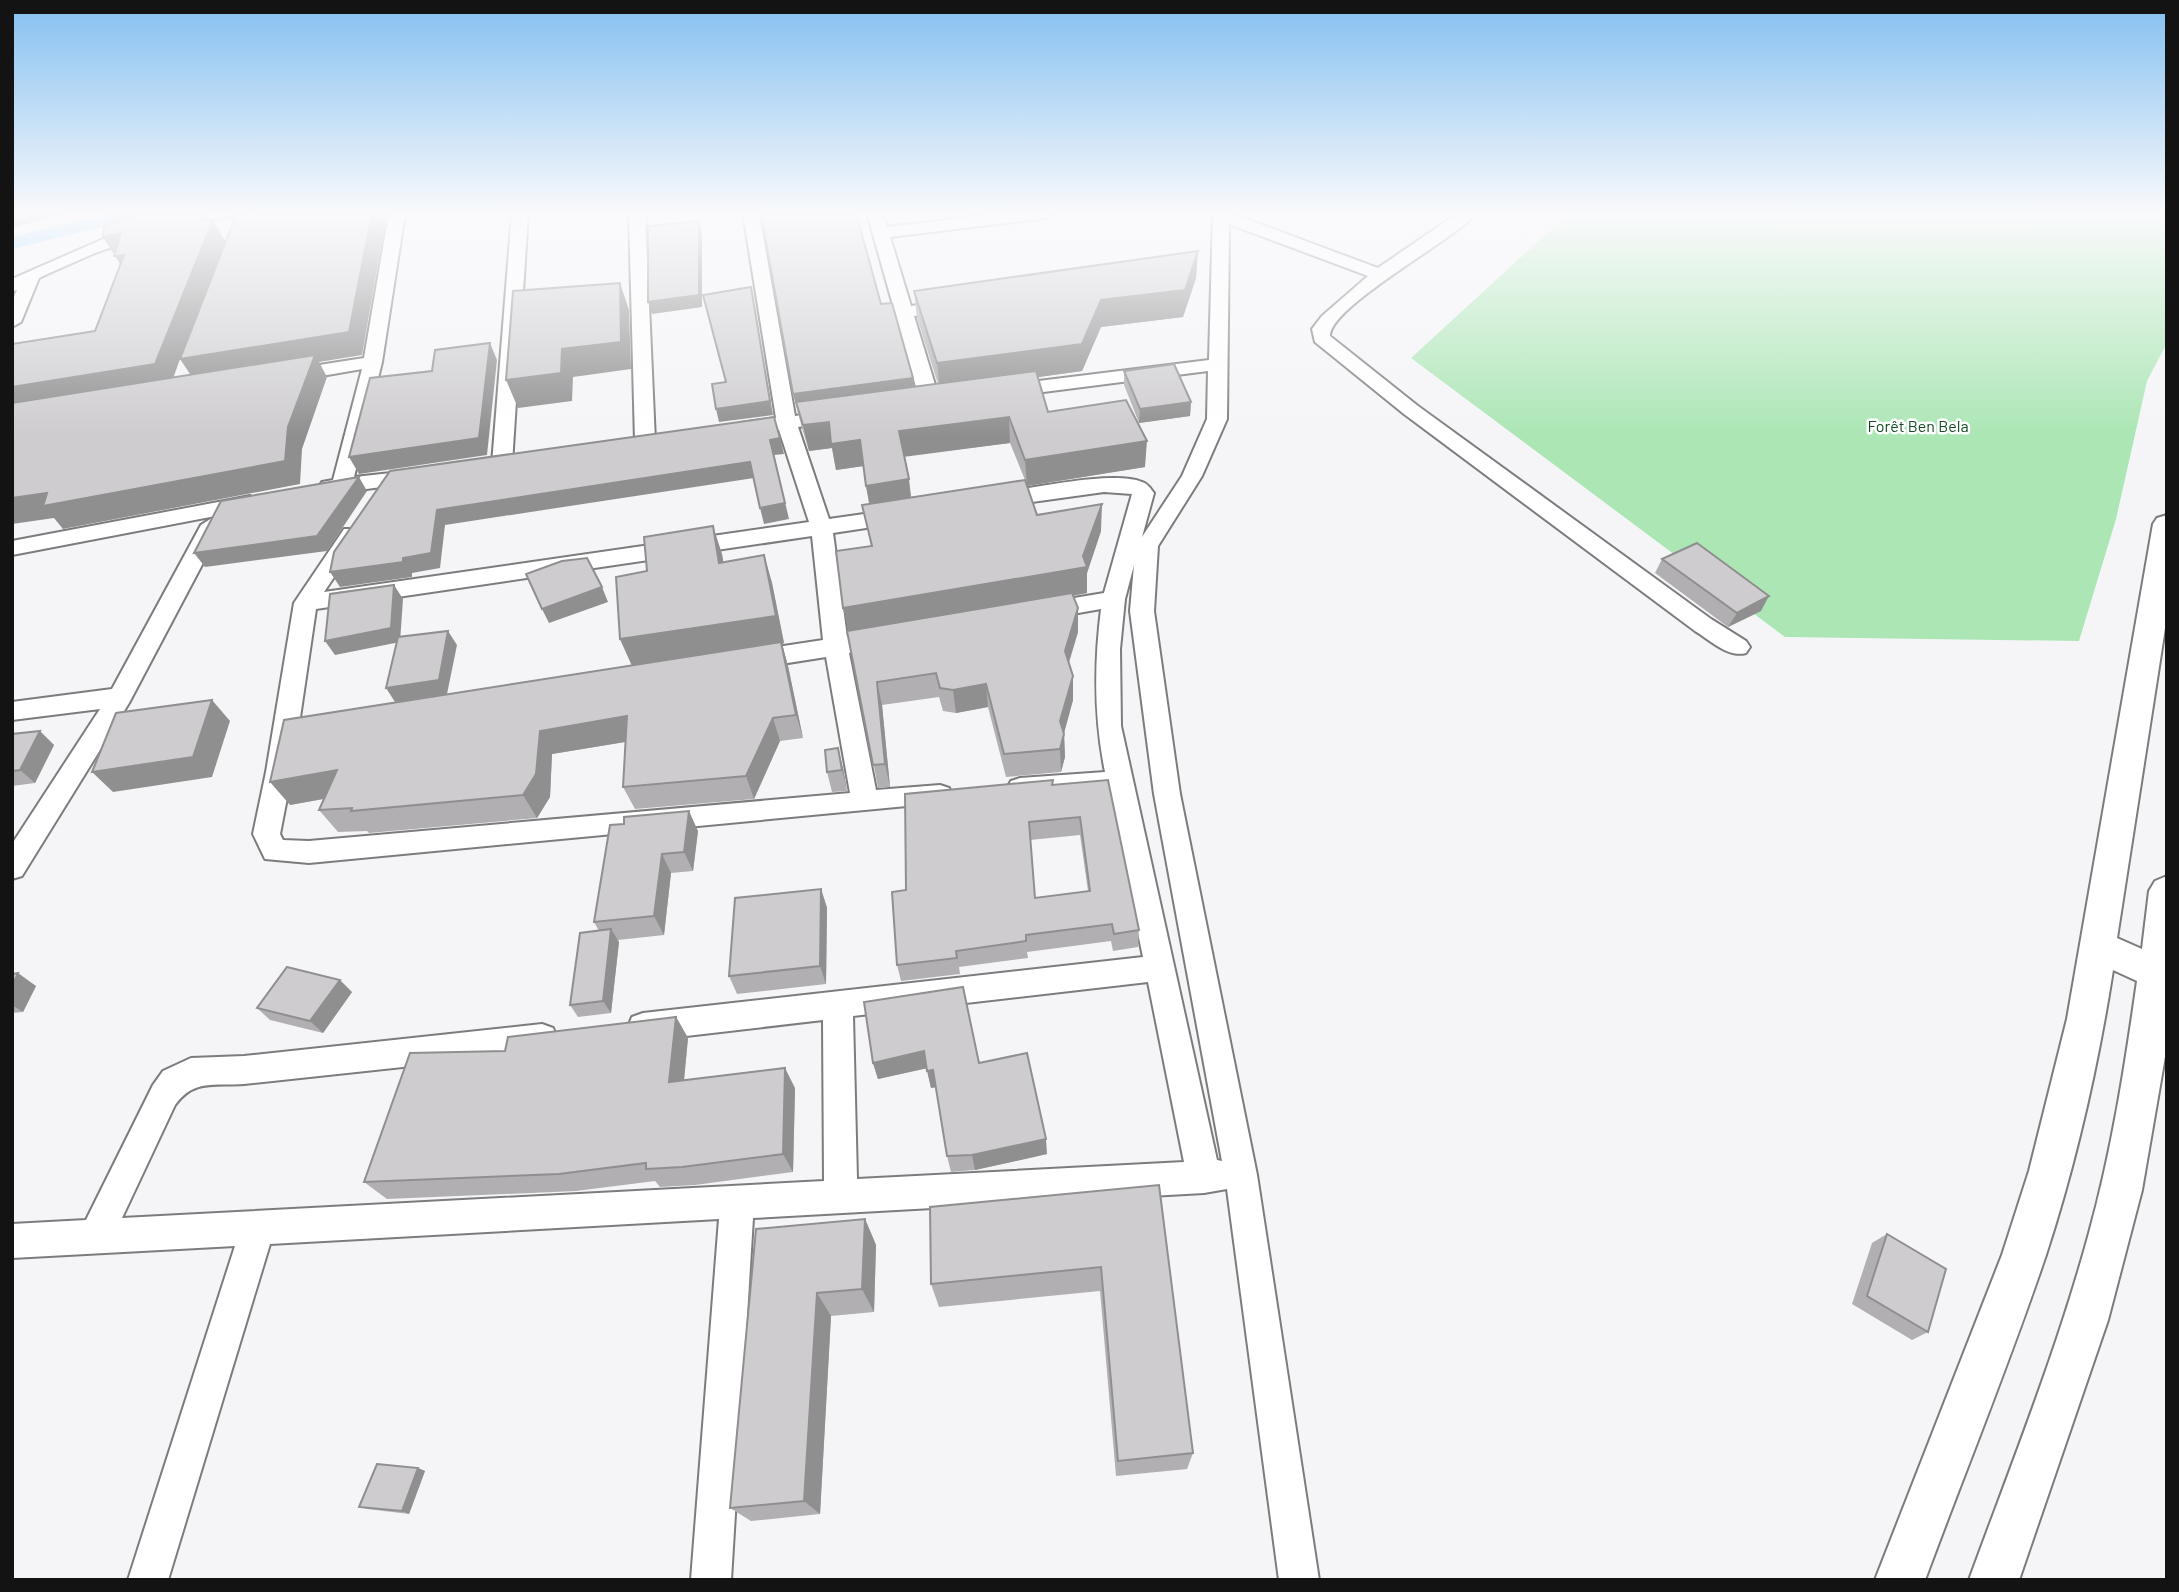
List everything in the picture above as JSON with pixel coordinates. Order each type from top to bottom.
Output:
[{"type":"street","points":[[12,322],[27,287]]},
{"type":"street","points":[[342,485],[373,362],[385,287]]},
{"type":"street","points":[[502,464],[515,287]]},
{"type":"street","points":[[639,287],[645,440]]},
{"type":"street","points":[[764,287],[787,424],[822,530],[836,647],[866,801]]},
{"type":"street","points":[[896,287],[937,400],[904,405]]},
{"type":"street","points":[[1211,287],[1218,364],[1217,419],[1192,476],[1147,547],[1142,611],[1167,794],[1241,1175],[1298,1580]]},
{"type":"street","points":[[1366,287],[1328,320],[1321,329],[1321,338],[1455,442],[1703,625],[1738,647]]},
{"type":"street","points":[[903,312],[970,303]]},
{"type":"street","points":[[262,379],[373,362]]},
{"type":"street","points":[[985,394],[1218,364]]},
{"type":"street","points":[[722,431],[852,413]]},
{"type":"street","points":[[619,445],[671,438]]},
{"type":"street","points":[[477,468],[528,460]]},
{"type":"street","points":[[315,490],[439,473]]},
{"type":"street","points":[[388,481],[305,603],[266,834],[275,851],[285,853],[959,793]]},
{"type":"street","points":[[980,503],[1104,485],[1138,487],[1143,493],[1114,599],[1108,649],[1108,726],[1204,1177]]},
{"type":"street","points":[[12,548],[275,498]]},
{"type":"street","points":[[12,868],[25,826],[120,697],[221,508]]},
{"type":"street","points":[[305,603],[822,530],[927,512]]},
{"type":"street","points":[[1900,1580],[2032,1231],[2070,1093],[2098,946],[2167,524]]},
{"type":"street","points":[[1022,615],[1114,599]]},
{"type":"street","points":[[726,664],[903,636]]},
{"type":"street","points":[[12,711],[120,697]]},
{"type":"street","points":[[285,731],[313,727]]},
{"type":"street","points":[[999,790],[1119,780]]},
{"type":"street","points":[[1994,1580],[2082,1330],[2111,1232],[2133,1140],[2167,891]]},
{"type":"street","points":[[2098,946],[2157,973]]},
{"type":"street","points":[[613,1030],[1159,968]]},
{"type":"street","points":[[838,1004],[841,1197]]},
{"type":"street","points":[[96,1237],[164,1095],[181,1076],[191,1072],[573,1035]]},
{"type":"street","points":[[12,1241],[1241,1175]]},
{"type":"street","points":[[711,1580],[737,1202]]},
{"type":"street","points":[[148,1580],[258,1228]]},
{"type":"green space","name":"Forêt Ben Bela","points":[[1488,287],[2167,287],[2167,343],[2147,381],[2116,519],[2079,641],[1785,637],[1411,358]]},
{"type":"building","points":[[112,287],[186,287],[155,364],[12,387],[12,344],[95,331]]},
{"type":"building","points":[[208,287],[358,287],[349,332],[180,359]]},
{"type":"building","points":[[620,287],[621,342],[562,349],[561,373],[506,380],[513,291]]},
{"type":"building","points":[[648,287],[699,287],[699,295],[648,302]]},
{"type":"building","points":[[751,287],[770,401],[716,409],[712,384],[726,382],[703,295]]},
{"type":"building","points":[[774,287],[876,287],[881,304],[892,303],[913,378],[793,394]]},
{"type":"building","points":[[940,287],[1186,287],[1185,290],[1101,300],[1082,344],[937,363],[914,291]]},
{"type":"building","points":[[490,343],[479,438],[349,457],[370,378],[432,371],[435,350]]},
{"type":"building","points":[[315,355],[288,427],[285,461],[43,506],[47,493],[12,498],[12,403]]},
{"type":"building","points":[[1174,364],[1191,402],[1140,409],[1124,371]]},
{"type":"building","points":[[1036,371],[1048,412],[1126,400],[1147,441],[1025,460],[1009,417],[899,431],[909,479],[866,486],[860,440],[831,444],[829,422],[803,425],[796,402]]},
{"type":"building","points":[[774,417],[780,438],[770,440],[785,503],[760,508],[750,462],[437,510],[431,553],[403,558],[403,562],[330,572],[334,552],[390,471]]},
{"type":"building","points":[[359,477],[317,536],[194,553],[221,501]]},
{"type":"building","points":[[1025,480],[1037,515],[1102,504],[1083,556],[1087,567],[843,608],[836,551],[872,546],[862,505]]},
{"type":"building","points":[[713,526],[719,563],[764,555],[776,616],[620,639],[616,577],[647,571],[644,537]]},
{"type":"building","points":[[1697,543],[1769,596],[1737,613],[1662,559]]},
{"type":"building","points":[[587,558],[602,587],[542,609],[526,574],[562,561]]},
{"type":"building","points":[[394,585],[391,628],[325,641],[330,594]]},
{"type":"building","points":[[1072,593],[1078,608],[1065,651],[1073,676],[1060,721],[1064,734],[1060,749],[1004,754],[986,684],[953,690],[940,688],[936,673],[877,682],[885,764],[873,765],[847,631]]},
{"type":"building","points":[[448,631],[439,680],[386,688],[398,637]]},
{"type":"building","points":[[781,642],[796,715],[773,718],[746,776],[623,787],[627,716],[540,731],[536,774],[523,795],[351,811],[352,808],[319,810],[337,770],[270,782],[284,720]]},
{"type":"building","points":[[212,700],[193,757],[92,772],[116,713]]},
{"type":"building","points":[[40,731],[20,770],[12,771],[12,734]]},
{"type":"building","points":[[838,748],[842,770],[827,772],[825,750]]},
{"type":"building","points":[[1053,780],[1052,785],[1108,780],[1139,930],[1114,934],[1112,924],[1026,935],[1026,941],[956,951],[957,958],[897,965],[892,892],[906,890],[905,794]],"holes":[[[1080,817],[1090,891],[1035,898],[1029,822]]]},
{"type":"building","points":[[689,811],[684,852],[662,854],[654,916],[594,922],[610,825],[624,824],[624,817]]},
{"type":"building","points":[[821,889],[820,966],[729,976],[735,898]]},
{"type":"building","points":[[611,929],[603,1001],[570,1005],[580,933]]},
{"type":"building","points":[[287,967],[340,980],[310,1021],[257,1008]]},
{"type":"building","points":[[18,973],[12,986],[12,974]]},
{"type":"building","points":[[963,987],[979,1063],[1027,1053],[1046,1139],[972,1155],[947,1156],[933,1070],[927,1071],[924,1051],[873,1063],[864,1002]]},
{"type":"building","points":[[676,1017],[669,1082],[785,1068],[783,1154],[682,1167],[646,1169],[646,1163],[559,1174],[364,1182],[410,1053],[505,1051],[508,1037]]},
{"type":"building","points":[[1159,1185],[1193,1453],[1118,1461],[1101,1267],[931,1284],[930,1207]]},
{"type":"building","points":[[865,1219],[862,1289],[817,1293],[804,1501],[730,1508],[756,1229]]},
{"type":"building","points":[[1887,1234],[1946,1269],[1928,1332],[1867,1296]]},
{"type":"building","points":[[377,1464],[418,1468],[402,1511],[359,1507]]}]
